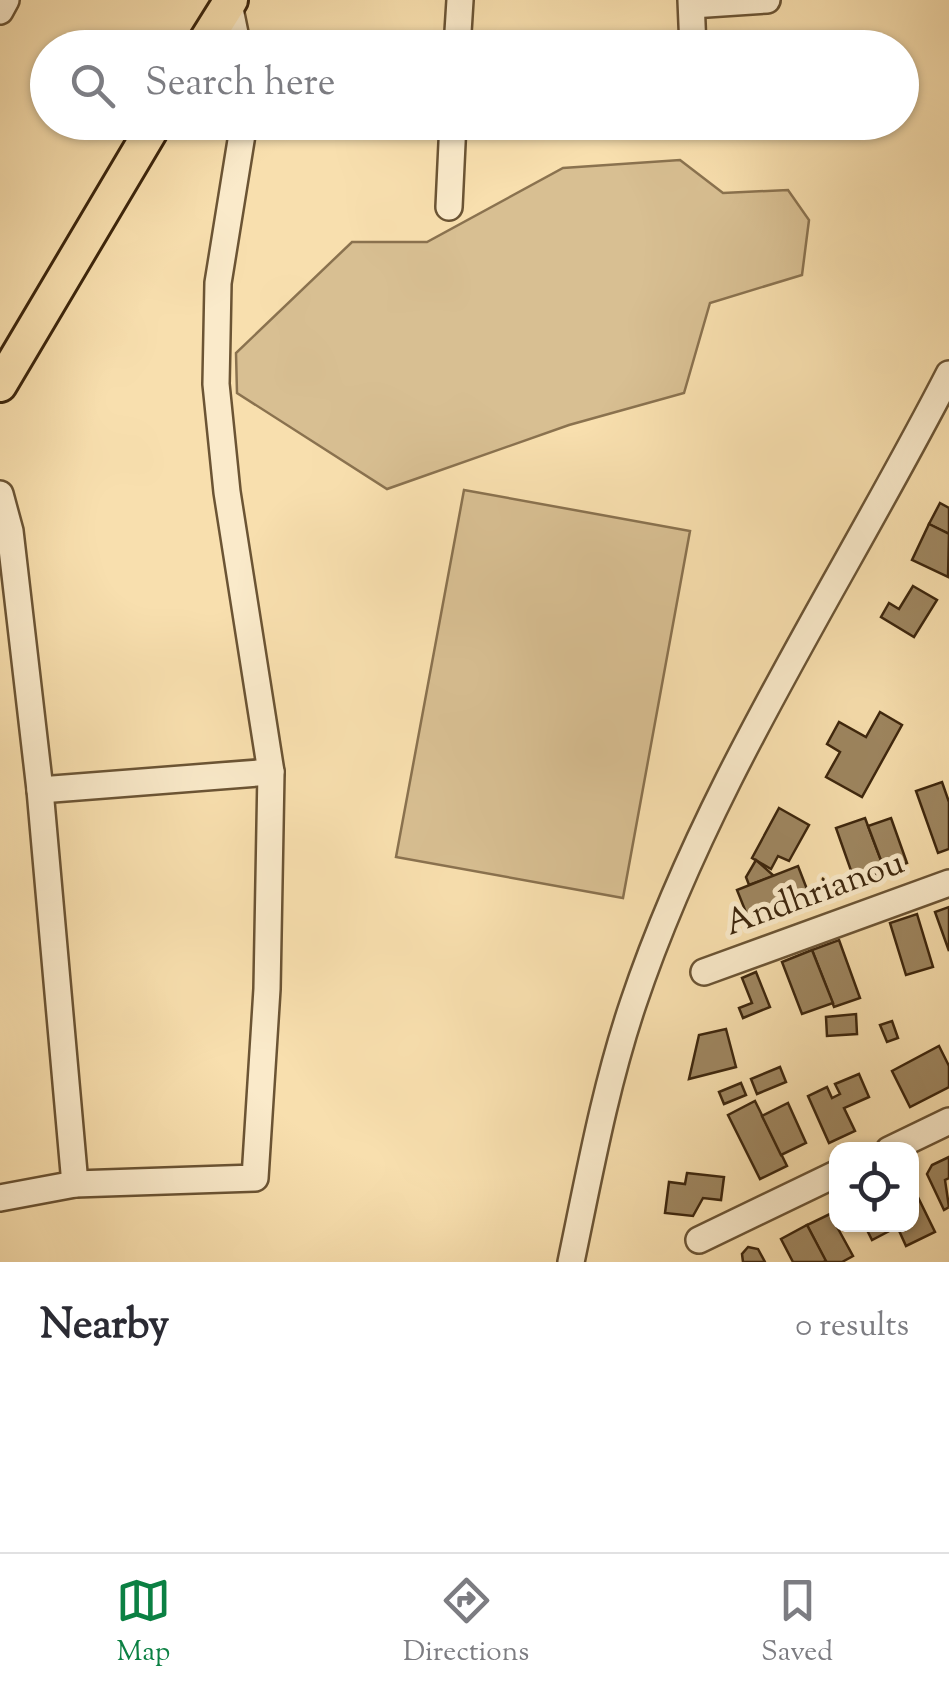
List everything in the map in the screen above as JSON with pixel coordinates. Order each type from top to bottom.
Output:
[{"type":"main road","points":[[212,30],[230,2]]},
{"type":"main road","points":[[0,385],[145,140]]},
{"type":"street","points":[[0,11],[6,0]]},
{"type":"street","points":[[458,30],[460,0]]},
{"type":"street","points":[[693,30],[692,3],[767,0]]},
{"type":"street","points":[[230,2],[235,30]]},
{"type":"street","points":[[0,1198],[75,1184],[254,1178],[267,989],[271,772],[227,492],[216,384],[218,283],[241,140]]},
{"type":"street","points":[[449,207],[453,140]]},
{"type":"street","points":[[572,1262],[594,1155],[634,1002],[686,875],[752,733],[949,374]]},
{"type":"street","points":[[0,494],[10,531],[40,790],[75,1184]]},
{"type":"street","points":[[40,790],[271,772]]},
{"type":"street","name":"Andhrianou","points":[[704,972],[949,883]]},
{"type":"street","points":[[906,1142],[949,1121]]},
{"type":"street","points":[[699,1240],[829,1177]]},
{"type":"shaded area","points":[[680,160],[723,193],[788,190],[809,220],[802,275],[710,303],[684,393],[569,425],[387,489],[237,393],[236,353],[352,242],[427,242],[563,168]]},
{"type":"shaded area","points":[[464,490],[690,531],[623,898],[396,857]]},
{"type":"building","points":[[940,503],[949,508],[949,534],[929,524]]},
{"type":"building","points":[[929,524],[949,534],[948,577],[912,560]]},
{"type":"building","points":[[913,586],[937,600],[914,637],[881,617],[889,603],[899,609]]},
{"type":"building","points":[[880,712],[902,725],[862,797],[826,777],[840,752],[827,744],[839,722],[866,737]]},
{"type":"building","points":[[942,782],[949,802],[949,849],[938,853],[916,791]]},
{"type":"building","points":[[779,808],[809,825],[789,861],[778,856],[771,869],[752,858]]},
{"type":"building","points":[[865,818],[885,871],[855,882],[836,828]]},
{"type":"building","points":[[891,818],[907,863],[885,871],[868,826]]},
{"type":"building","points":[[756,860],[774,876],[749,885],[746,877]]},
{"type":"building","points":[[798,866],[810,897],[749,920],[737,890]]},
{"type":"building","points":[[949,907],[949,951],[935,912]]},
{"type":"building","points":[[917,914],[933,967],[906,975],[890,923]]},
{"type":"building","points":[[839,940],[860,998],[834,1007],[812,950]]},
{"type":"building","points":[[812,950],[833,1003],[802,1014],[782,962]]},
{"type":"building","points":[[756,972],[770,1007],[743,1018],[739,1008],[752,1003],[742,978]]},
{"type":"building","points":[[856,1014],[857,1034],[827,1036],[826,1017]]},
{"type":"building","points":[[892,1021],[898,1038],[887,1042],[880,1025]]},
{"type":"building","points":[[726,1029],[736,1067],[689,1079],[699,1035]]},
{"type":"building","points":[[939,1046],[949,1066],[949,1087],[910,1107],[892,1071]]},
{"type":"building","points":[[780,1067],[786,1082],[757,1094],[751,1079]]},
{"type":"building","points":[[859,1074],[869,1097],[844,1108],[855,1131],[829,1143],[808,1096],[827,1087],[832,1098],[840,1094],[835,1084]]},
{"type":"building","points":[[741,1083],[746,1095],[724,1104],[719,1092]]},
{"type":"building","points":[[755,1101],[787,1166],[760,1179],[728,1115]]},
{"type":"building","points":[[788,1103],[806,1143],[781,1155],[762,1116]]},
{"type":"building","points":[[949,1157],[949,1178],[945,1180],[949,1207],[944,1210],[927,1174],[932,1165]]},
{"type":"building","points":[[687,1173],[724,1177],[721,1200],[703,1198],[693,1216],[665,1213],[669,1182],[685,1184]]},
{"type":"building","points":[[919,1199],[935,1232],[906,1246],[900,1232],[919,1232]]},
{"type":"building","points":[[829,1214],[829,1232],[840,1232],[853,1256],[842,1262],[826,1262],[807,1225]]},
{"type":"building","points":[[807,1225],[826,1261],[793,1262],[781,1239]]},
{"type":"building","points":[[868,1232],[887,1232],[872,1240]]},
{"type":"building","points":[[748,1247],[758,1249],[765,1262],[743,1262],[742,1254]]}]
